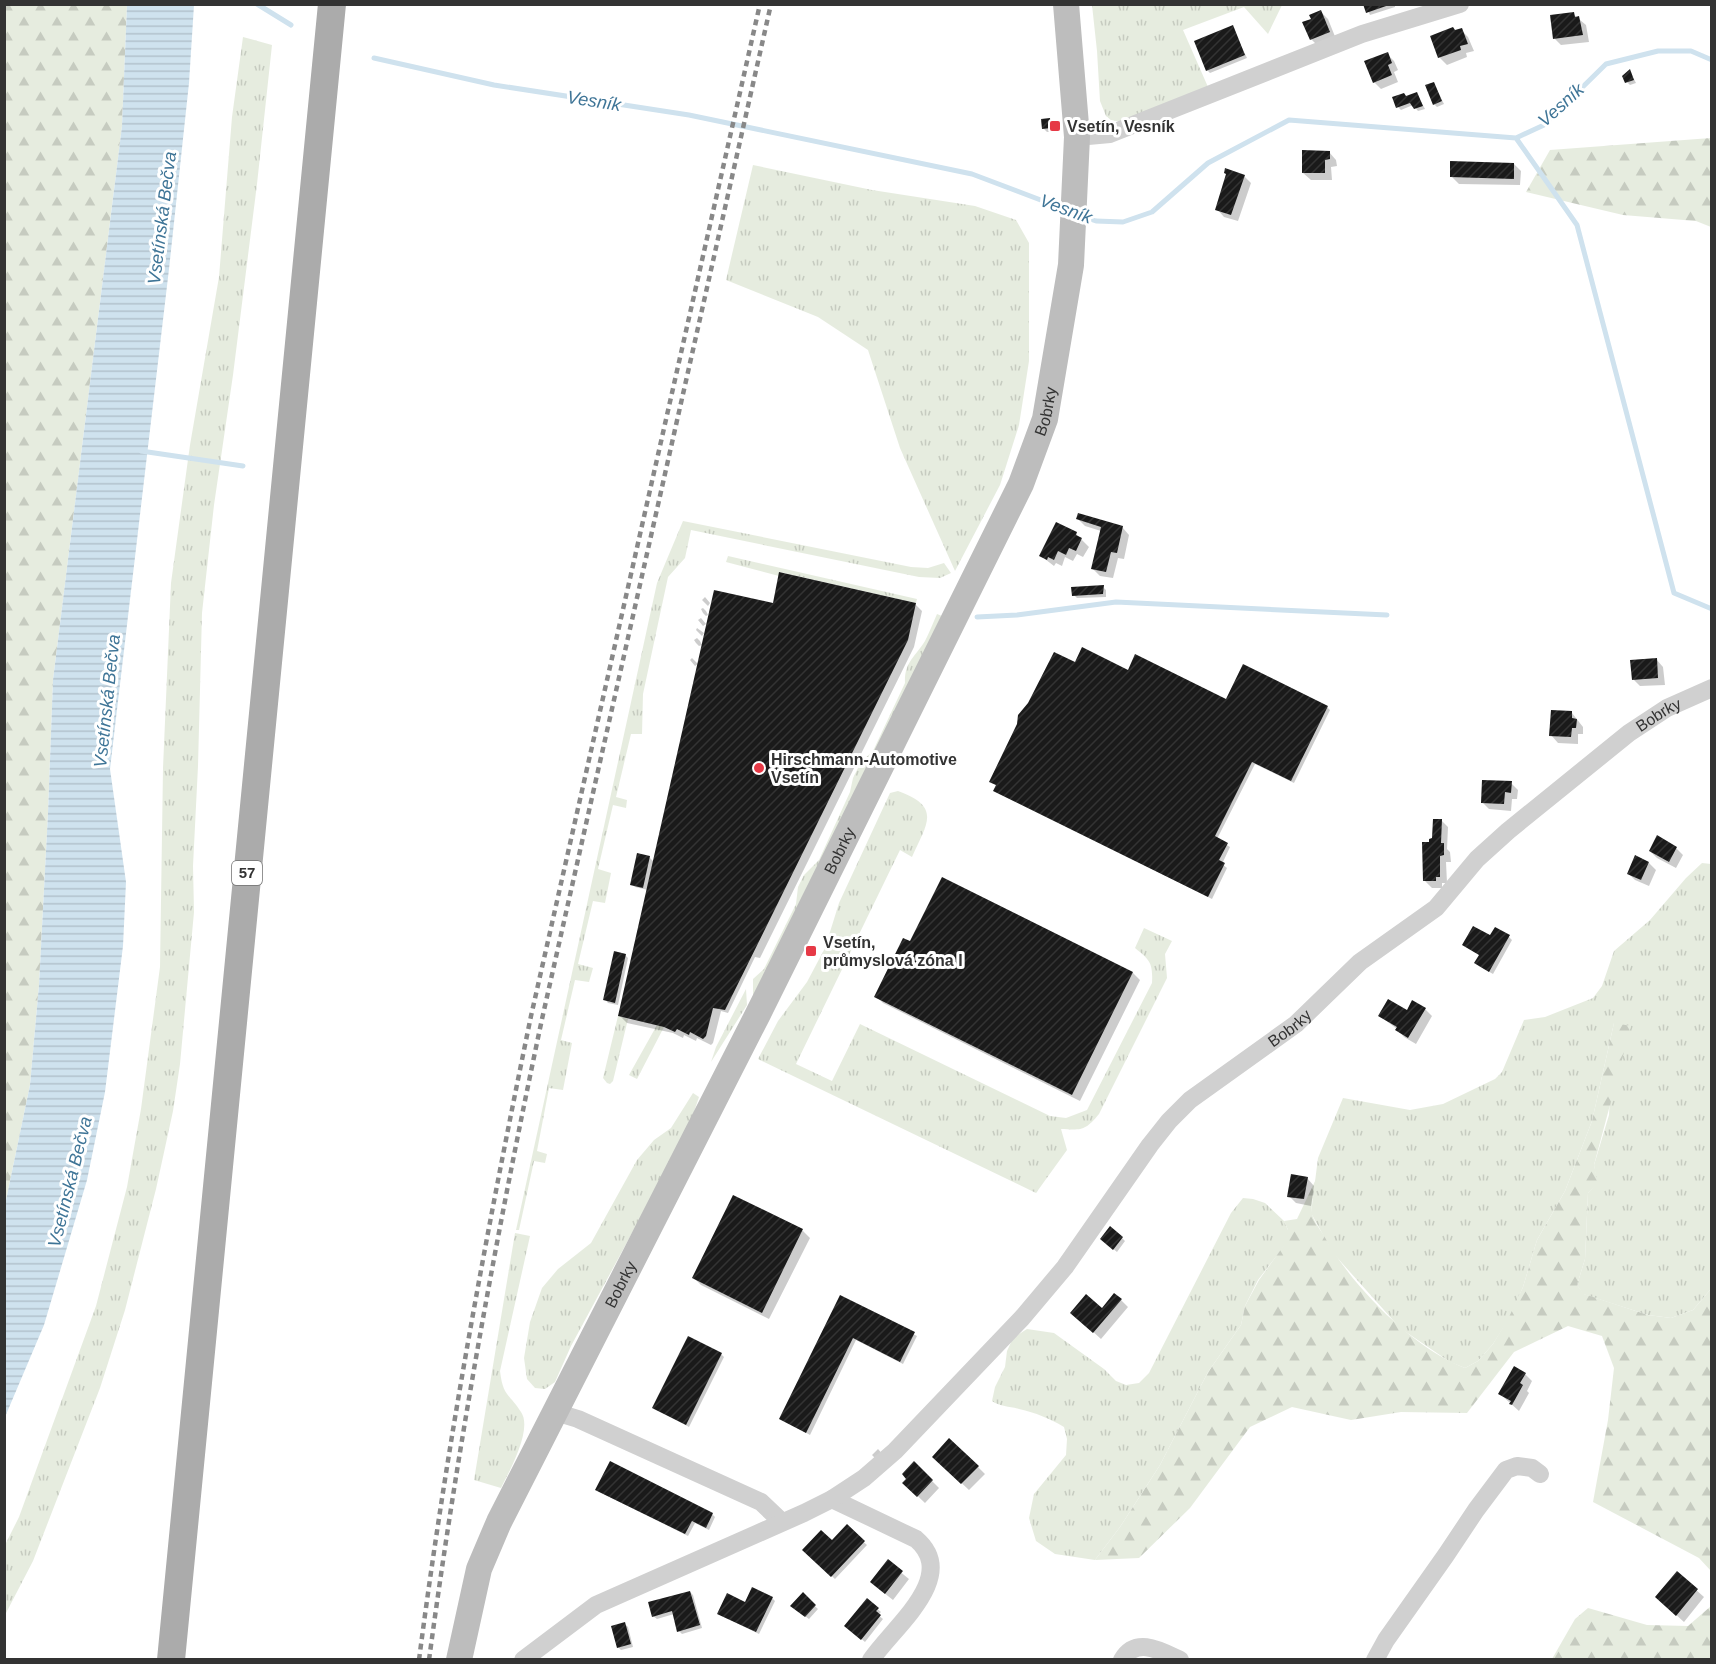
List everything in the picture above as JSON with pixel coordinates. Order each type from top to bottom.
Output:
[{"type":"main road","name":"57","points":[[171,1659],[332,4]]},
{"type":"street","name":"Bobrky","points":[[459,1659],[479,1569],[499,1522],[758,1014],[1021,484],[1045,419],[1071,265],[1077,137],[1065,4]]},
{"type":"street","points":[[1077,137],[1110,135],[1362,34],[1460,4]]},
{"type":"street","name":"Bobrky","points":[[523,1659],[596,1605],[832,1499],[864,1478],[896,1451],[1022,1318],[1065,1267],[1150,1145],[1190,1100],[1296,1024],[1360,962],[1436,908],[1478,859],[1508,831],[1629,733],[1666,708],[1712,688]]},
{"type":"street","points":[[555,1412],[588,1423],[761,1502],[782,1522]]},
{"type":"street","points":[[1375,1659],[1476,1510],[1506,1470],[1518,1466],[1532,1468],[1540,1474]]},
{"type":"street","points":[[832,1499],[915,1539],[925,1547],[930,1559],[931,1575],[926,1592],[871,1659]]},
{"type":"street","points":[[1124,1656],[1141,1646],[1154,1647],[1180,1659]]},
{"type":"green space","points":[[5,5],[127,5],[122,126],[53,680],[39,985],[30,1085],[5,1205]]},
{"type":"green space","points":[[1092,5],[1282,5],[1268,34],[1244,7],[1183,30],[1208,87],[1123,121],[1112,121],[1106,116],[1100,101]]},
{"type":"green space","points":[[243,37],[272,45],[257,184],[214,505],[202,613],[193,866],[194,912],[180,1064],[173,1111],[125,1310],[100,1388],[33,1561],[5,1615],[5,1545],[19,1517],[96,1306],[127,1187],[141,1109],[160,967],[163,768],[171,583],[190,445],[219,277],[232,117]]},
{"type":"green space","points":[[1711,138],[1711,227],[1696,221],[1623,215],[1526,192],[1550,150]]},
{"type":"green space","points":[[753,165],[872,190],[975,206],[1016,220],[1029,243],[1029,361],[1019,425],[1000,485],[955,571],[900,448],[868,350],[818,317],[726,280]]},
{"type":"green space","points":[[683,521],[911,567],[928,568],[944,563],[951,573],[940,578],[919,577],[691,530],[685,558],[668,577],[643,694],[642,734],[631,734],[616,797],[627,800],[626,808],[613,805],[598,869],[611,873],[605,903],[593,901],[578,964],[593,968],[589,982],[575,980],[561,1040],[572,1043],[563,1090],[549,1088],[537,1151],[547,1154],[545,1163],[534,1161],[519,1230],[516,1230],[657,583]]},
{"type":"green space","points":[[728,556],[917,599],[916,603],[780,572],[779,576],[726,562]]},
{"type":"green space","points":[[937,614],[947,618],[753,1001],[753,979],[764,969],[796,904],[798,887],[804,875],[819,860],[850,792],[853,778],[861,762],[873,751],[905,683],[906,670],[925,641]]},
{"type":"green space","points":[[898,791],[921,803],[926,810],[926,825],[912,857],[900,850],[796,1064],[832,1081],[860,1024],[1050,1116],[1066,1118],[1087,1110],[1152,983],[1150,963],[1135,948],[1144,928],[1172,941],[1165,954],[1167,978],[1099,1114],[1083,1128],[1061,1129],[1067,1150],[1036,1193],[758,1059],[778,1021],[807,982],[825,948],[839,903],[890,793]]},
{"type":"green space","points":[[1702,863],[1711,864],[1710,1290],[1693,1310],[1671,1318],[1648,1315],[1583,1294],[1577,1285],[1585,1259],[1588,1193],[1597,1183],[1594,1165],[1609,1115],[1614,1023],[1592,1121],[1565,1191],[1537,1240],[1523,1287],[1510,1317],[1493,1344],[1478,1361],[1465,1368],[1450,1362],[1400,1328],[1333,1253],[1311,1213],[1318,1158],[1343,1098],[1410,1110],[1443,1104],[1495,1079],[1502,1072],[1524,1020],[1545,1017],[1593,998],[1602,986],[1614,951],[1650,920]]},
{"type":"green space","points":[[746,989],[747,1005],[711,1062],[716,1047]]},
{"type":"green space","points":[[618,1016],[628,1019],[613,1081],[610,1084],[603,1078]]},
{"type":"green space","points":[[1614,1023],[1631,1026],[1594,1165],[1598,1183],[1588,1193],[1585,1259],[1577,1285],[1584,1294],[1648,1315],[1671,1318],[1693,1310],[1710,1290],[1711,1284],[1711,1571],[1699,1558],[1593,1502],[1608,1420],[1614,1368],[1602,1336],[1568,1326],[1514,1352],[1467,1413],[1401,1412],[1351,1420],[1292,1407],[1250,1427],[1190,1508],[1139,1558],[1095,1560],[1120,1527],[1160,1465],[1208,1372],[1241,1325],[1245,1306],[1259,1280],[1287,1241],[1288,1230],[1284,1221],[1297,1219],[1317,1177],[1312,1205],[1314,1218],[1334,1253],[1365,1293],[1404,1330],[1445,1359],[1465,1368],[1478,1361],[1493,1344],[1509,1317],[1523,1287],[1537,1240],[1565,1191],[1592,1121]]},
{"type":"green space","points":[[657,1025],[664,1027],[637,1079],[629,1075]]},
{"type":"green space","points":[[693,1093],[699,1097],[682,1147],[632,1233],[571,1346],[555,1382],[545,1389],[535,1388],[527,1379],[524,1358],[530,1322],[542,1288],[558,1269],[591,1243],[637,1160],[654,1140],[671,1128]]},
{"type":"green space","points":[[1243,1198],[1265,1203],[1284,1221],[1288,1230],[1288,1241],[1258,1280],[1245,1306],[1241,1325],[1208,1372],[1160,1465],[1120,1527],[1095,1560],[1055,1554],[1036,1541],[1029,1518],[1034,1494],[1066,1455],[1067,1439],[1064,1427],[1053,1421],[992,1401],[1013,1338],[1027,1329],[1054,1333],[1104,1369],[1116,1381],[1126,1385],[1139,1383],[1149,1373],[1231,1213]]},
{"type":"green space","points":[[515,1233],[530,1236],[500,1371],[505,1390],[524,1419],[524,1429],[514,1461],[501,1488],[474,1480]]},
{"type":"green space","points":[[1711,1606],[1711,1659],[1552,1659],[1575,1619],[1588,1608],[1647,1625],[1688,1626]]},
{"type":"water","name":"Vsetínská Bečva","points":[[127,5],[194,5],[189,83],[169,269],[110,769],[126,882],[123,946],[105,1092],[87,1180],[44,1325],[5,1417],[5,1205],[30,1085],[39,985],[53,680],[122,126]]},
{"type":"building","points":[[1363,4],[1389,4],[1389,5],[1366,13]]},
{"type":"building","points":[[1321,10],[1330,32],[1310,40],[1302,22],[1311,19],[1309,15]]},
{"type":"building","points":[[1574,12],[1575,17],[1579,16],[1583,35],[1553,39],[1550,15]]},
{"type":"building","points":[[1233,25],[1245,55],[1206,71],[1194,41]]},
{"type":"building","points":[[1453,27],[1455,30],[1462,28],[1468,44],[1460,46],[1461,50],[1438,58],[1430,36]]},
{"type":"building","points":[[1388,52],[1392,63],[1388,65],[1392,75],[1373,83],[1364,61]]},
{"type":"building","points":[[1630,69],[1634,80],[1625,83],[1622,76]]},
{"type":"building","points":[[1434,82],[1442,101],[1433,105],[1425,85]]},
{"type":"building","points":[[1417,92],[1423,106],[1414,109],[1410,103],[1396,108],[1392,97]]},
{"type":"building","points":[[1050,118],[1051,128],[1042,129],[1041,119]]},
{"type":"building","points":[[1302,150],[1330,151],[1330,159],[1325,160],[1325,173],[1302,173]]},
{"type":"building","points":[[1450,161],[1514,163],[1514,179],[1450,177]]},
{"type":"building","points":[[1225,168],[1245,175],[1231,215],[1215,210],[1226,174],[1224,173]]},
{"type":"building","points":[[1078,513],[1123,526],[1117,553],[1111,552],[1106,572],[1091,569],[1101,527],[1076,519]]},
{"type":"building","points":[[1056,522],[1077,532],[1076,535],[1082,538],[1076,551],[1069,548],[1066,555],[1058,551],[1054,560],[1048,557],[1047,560],[1039,556]]},
{"type":"building","name":"Hirschmann-Automotive Vsetín","points":[[779,572],[916,603],[908,640],[725,1010],[713,1008],[706,1036],[703,1039],[690,1032],[689,1035],[677,1029],[675,1032],[664,1027],[618,1016],[714,590],[773,603]]},
{"type":"building","points":[[1104,585],[1103,594],[1072,596],[1071,587]]},
{"type":"building","points":[[1082,647],[1128,670],[1135,654],[1226,699],[1243,664],[1328,706],[1291,781],[1252,762],[1215,836],[1228,843],[1219,860],[1225,863],[1208,897],[993,791],[996,785],[989,782],[1017,724],[1018,715],[1028,703],[1054,652],[1075,662]]},
{"type":"building","points":[[1657,658],[1658,678],[1632,680],[1630,660]]},
{"type":"building","points":[[1551,710],[1572,711],[1572,718],[1577,719],[1576,728],[1572,728],[1571,737],[1549,736]]},
{"type":"building","points":[[1482,780],[1512,781],[1511,793],[1505,792],[1504,804],[1481,803]]},
{"type":"building","points":[[1433,819],[1442,819],[1441,843],[1444,843],[1444,855],[1440,856],[1440,877],[1436,877],[1436,881],[1423,881],[1422,842],[1429,842],[1432,838]]},
{"type":"building","points":[[1657,835],[1677,847],[1669,862],[1649,851]]},
{"type":"building","points":[[637,853],[650,856],[643,888],[630,885]]},
{"type":"building","points":[[1635,855],[1649,862],[1641,880],[1627,874]]},
{"type":"building","points":[[942,877],[1133,972],[1072,1095],[874,997],[903,938],[910,941]]},
{"type":"building","points":[[1473,926],[1490,935],[1495,927],[1510,935],[1489,972],[1474,963],[1479,955],[1462,945]]},
{"type":"building","points":[[614,951],[626,954],[615,1003],[603,1000]]},
{"type":"building","points":[[1388,999],[1407,1010],[1412,1000],[1426,1008],[1408,1038],[1395,1030],[1397,1027],[1378,1016]]},
{"type":"building","points":[[1291,1174],[1308,1177],[1304,1199],[1287,1197]]},
{"type":"building","points":[[733,1195],[803,1229],[762,1313],[692,1278]]},
{"type":"building","points":[[1110,1226],[1123,1237],[1113,1250],[1100,1239]]},
{"type":"building","points":[[1114,1293],[1122,1299],[1093,1333],[1070,1313],[1086,1294],[1102,1308]]},
{"type":"building","points":[[840,1295],[915,1332],[900,1362],[853,1338],[806,1433],[779,1419]]},
{"type":"building","points":[[688,1336],[722,1353],[686,1425],[652,1408]]},
{"type":"building","points":[[1514,1366],[1526,1373],[1520,1383],[1523,1385],[1512,1405],[1509,1404],[1511,1401],[1498,1394]]},
{"type":"building","points":[[949,1438],[979,1466],[961,1484],[932,1457]]},
{"type":"building","points":[[610,1461],[713,1513],[706,1528],[692,1521],[685,1534],[595,1490]]},
{"type":"building","points":[[914,1461],[933,1480],[917,1497],[902,1483],[906,1479],[902,1474]]},
{"type":"building","points":[[847,1524],[865,1541],[831,1577],[802,1550],[821,1530],[832,1540]]},
{"type":"building","points":[[888,1559],[903,1571],[885,1594],[870,1582]]},
{"type":"building","points":[[1677,1571],[1698,1589],[1676,1616],[1655,1597]]},
{"type":"building","points":[[752,1587],[773,1597],[756,1632],[717,1614],[727,1593],[745,1602]]},
{"type":"building","points":[[690,1591],[700,1625],[677,1632],[672,1611],[652,1617],[648,1602]]},
{"type":"building","points":[[803,1592],[816,1605],[805,1617],[790,1606]]},
{"type":"building","points":[[867,1598],[879,1608],[876,1611],[881,1615],[861,1640],[844,1626]]},
{"type":"building","points":[[625,1622],[631,1644],[617,1648],[611,1626]]},
{"type":"waterway","name":"Vesník","points":[[257,4],[291,25]]},
{"type":"waterway","name":"Vesník","points":[[1081,216],[1096,221],[1123,222],[1152,212],[1208,163],[1289,120],[1516,138],[1544,125],[1606,64],[1658,51],[1691,51],[1712,60]]},
{"type":"waterway","name":"Vesník","points":[[374,58],[494,85],[689,115],[972,174],[1067,210]]},
{"type":"waterway","points":[[1516,138],[1577,225],[1674,593],[1712,609]]},
{"type":"waterway","points":[[141,451],[243,466]]},
{"type":"waterway","points":[[977,617],[1017,615],[1116,602],[1387,615]]},
{"type":"railway","points":[[419,1660],[442,1498],[469,1336],[531,1016],[760,4]]},
{"type":"railway","points":[[429,1660],[466,1418],[525,1099],[771,4]]},
{"type":"place","name":"Vsetín, Vesník","points":[[1055,126]]},
{"type":"place","name":"Hirschmann-Automotive Vsetín","points":[[759,768]]},
{"type":"place","name":"Vsetín, průmyslová zóna I","points":[[811,951]]}]
